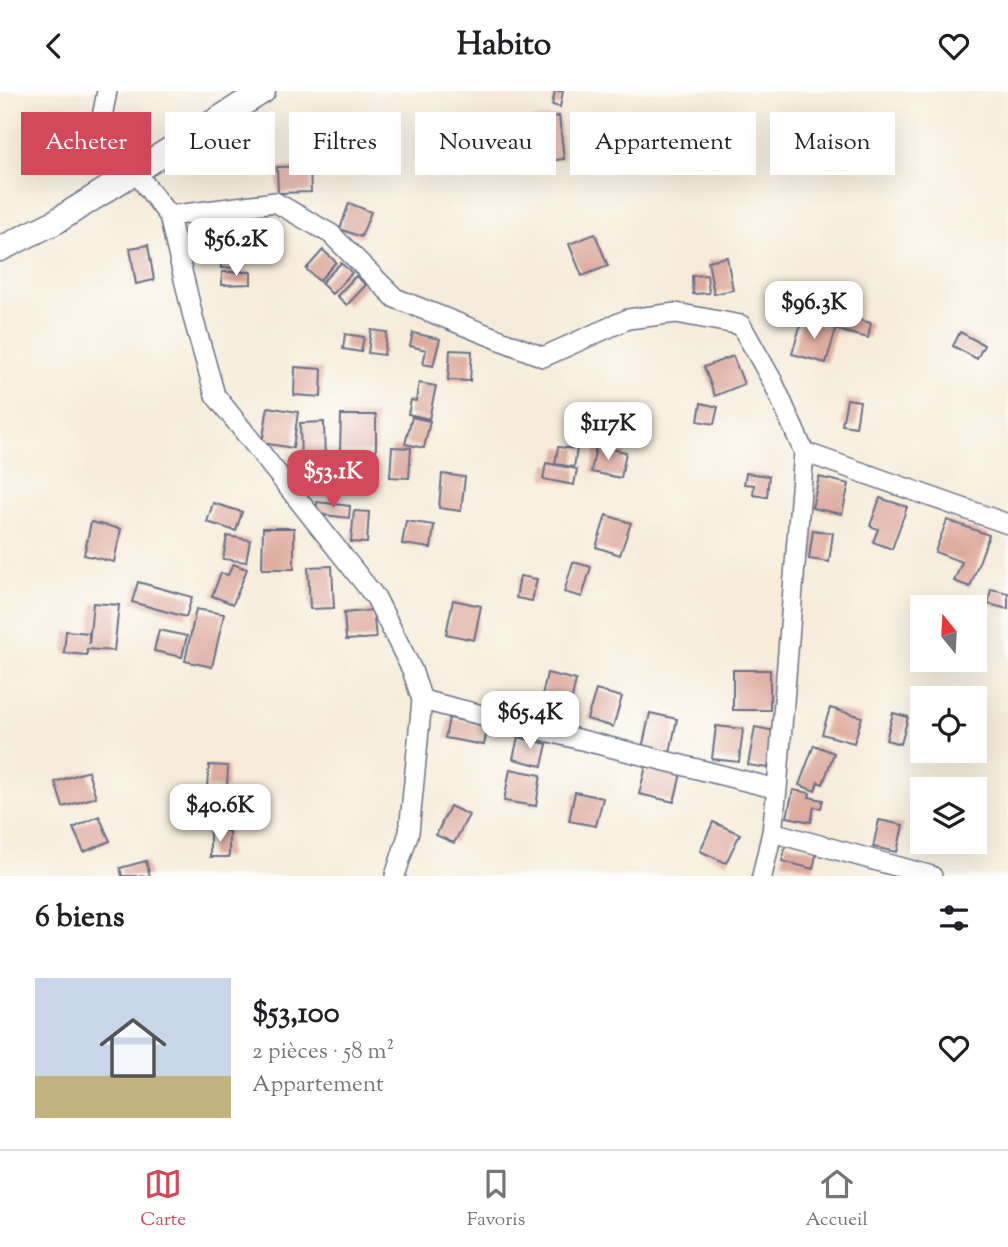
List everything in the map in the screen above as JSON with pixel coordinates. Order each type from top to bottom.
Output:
[{"type":"street","points":[[103,112],[107,91]]},
{"type":"street","points":[[151,162],[263,91]]},
{"type":"street","points":[[0,249],[55,222],[130,175]]},
{"type":"street","points":[[139,175],[169,216],[215,395],[376,599],[412,670],[422,700],[409,832],[395,876]]},
{"type":"street","points":[[169,216],[275,202],[331,234],[395,298],[543,357],[628,319],[676,313],[741,325],[773,383],[804,452],[777,789],[772,832],[762,876]]},
{"type":"street","points":[[804,452],[1008,524]]},
{"type":"street","points":[[422,700],[777,789]]},
{"type":"street","points":[[772,832],[932,876]]},
{"type":"building","points":[[555,91],[563,91],[560,107],[552,105]]},
{"type":"building","points":[[556,116],[559,116],[564,159],[556,160]]},
{"type":"building","points":[[277,167],[289,167],[289,175],[310,175],[311,192],[278,193]]},
{"type":"building","points":[[349,203],[371,212],[361,237],[340,229]]},
{"type":"building","points":[[240,226],[242,267],[221,268],[220,227]]},
{"type":"building","points":[[595,234],[608,266],[582,276],[569,244]]},
{"type":"building","points":[[148,245],[154,280],[136,284],[130,248]]},
{"type":"building","points":[[323,250],[336,262],[319,281],[306,269]]},
{"type":"building","points":[[727,257],[733,290],[714,294],[708,261]]},
{"type":"building","points":[[341,263],[352,273],[332,294],[321,283]]},
{"type":"building","points":[[222,272],[251,272],[251,284],[222,285]]},
{"type":"building","points":[[707,275],[709,293],[693,294],[692,276]]},
{"type":"building","points":[[356,276],[366,285],[347,305],[337,296]]},
{"type":"building","points":[[841,315],[871,323],[868,338],[837,330]]},
{"type":"building","points":[[802,320],[836,329],[826,363],[792,354]]},
{"type":"building","points":[[371,330],[387,332],[384,355],[368,353]]},
{"type":"building","points":[[960,332],[984,345],[977,359],[953,346]]},
{"type":"building","points":[[413,333],[440,339],[433,366],[423,364],[426,350],[410,346]]},
{"type":"building","points":[[345,334],[364,337],[361,352],[343,349]]},
{"type":"building","points":[[450,350],[472,351],[470,381],[448,380]]},
{"type":"building","points":[[733,356],[744,384],[715,396],[704,367]]},
{"type":"building","points":[[295,367],[322,369],[321,397],[294,395]]},
{"type":"building","points":[[419,383],[436,386],[429,419],[408,414],[411,400],[416,401]]},
{"type":"building","points":[[847,399],[860,401],[856,427],[842,425]]},
{"type":"building","points":[[701,403],[718,407],[714,424],[698,421]]},
{"type":"building","points":[[268,407],[298,412],[293,448],[262,443]]},
{"type":"building","points":[[341,415],[376,415],[376,451],[340,451]]},
{"type":"building","points":[[412,417],[430,421],[424,448],[405,444]]},
{"type":"building","points":[[324,422],[325,466],[301,467],[300,423]]},
{"type":"building","points":[[596,446],[626,452],[621,478],[591,472]]},
{"type":"building","points":[[392,447],[411,448],[409,478],[390,477]]},
{"type":"building","points":[[558,447],[577,449],[574,467],[555,464]]},
{"type":"building","points":[[546,463],[577,469],[574,485],[543,479]]},
{"type":"building","points":[[746,473],[769,476],[767,497],[753,495],[754,485],[744,484]]},
{"type":"building","points":[[442,474],[465,477],[461,511],[439,508]]},
{"type":"building","points":[[819,477],[849,484],[842,514],[812,508]]},
{"type":"building","points":[[880,498],[907,507],[892,549],[873,542],[878,529],[870,526]]},
{"type":"building","points":[[317,502],[350,506],[349,518],[316,514]]},
{"type":"building","points":[[213,503],[242,512],[236,531],[207,522]]},
{"type":"building","points":[[354,511],[369,512],[367,543],[351,542]]},
{"type":"building","points":[[606,515],[631,523],[620,555],[596,547]]},
{"type":"building","points":[[947,520],[989,535],[970,587],[954,581],[962,562],[935,552]]},
{"type":"building","points":[[406,521],[434,525],[431,548],[402,544]]},
{"type":"building","points":[[91,522],[121,529],[114,562],[84,555]]},
{"type":"building","points":[[263,528],[294,528],[294,569],[262,569]]},
{"type":"building","points":[[813,530],[833,533],[829,562],[809,559]]},
{"type":"building","points":[[227,536],[250,540],[246,562],[223,559]]},
{"type":"building","points":[[573,562],[591,567],[582,597],[564,592]]},
{"type":"building","points":[[233,564],[247,569],[233,604],[212,596],[221,573],[228,575]]},
{"type":"building","points":[[332,566],[334,608],[310,609],[308,567]]},
{"type":"building","points":[[520,576],[537,579],[532,601],[516,598]]},
{"type":"building","points":[[138,582],[192,597],[186,617],[132,602]]},
{"type":"building","points":[[991,589],[1008,593],[1008,609],[988,604]]},
{"type":"building","points":[[453,600],[481,606],[474,640],[446,634]]},
{"type":"building","points":[[93,603],[119,605],[114,651],[87,649],[87,655],[64,653],[66,631],[89,633],[89,644]]},
{"type":"building","points":[[196,609],[224,614],[212,667],[185,661]]},
{"type":"building","points":[[373,610],[376,638],[346,640],[344,613]]},
{"type":"building","points":[[159,630],[187,636],[182,657],[154,651]]},
{"type":"building","points":[[733,670],[770,670],[770,710],[733,710]]},
{"type":"building","points":[[547,673],[576,680],[569,712],[540,705]]},
{"type":"building","points":[[596,690],[622,697],[613,727],[587,719]]},
{"type":"building","points":[[830,708],[862,717],[854,743],[822,734]]},
{"type":"building","points":[[650,713],[677,719],[670,753],[642,748]]},
{"type":"building","points":[[893,713],[908,717],[901,744],[886,740]]},
{"type":"building","points":[[449,718],[488,726],[484,745],[445,738]]},
{"type":"building","points":[[716,726],[743,729],[739,762],[712,759]]},
{"type":"building","points":[[755,727],[775,731],[768,768],[748,765]]},
{"type":"building","points":[[518,737],[547,744],[542,766],[513,759]]},
{"type":"building","points":[[814,745],[834,753],[823,784],[818,782],[815,791],[799,785]]},
{"type":"building","points":[[209,765],[228,766],[227,788],[207,787]]},
{"type":"building","points":[[646,766],[681,774],[674,802],[639,794]]},
{"type":"building","points":[[510,769],[541,775],[536,806],[504,801]]},
{"type":"building","points":[[88,771],[96,797],[63,807],[55,782]]},
{"type":"building","points":[[793,790],[810,793],[809,797],[823,800],[821,808],[814,807],[811,822],[787,817]]},
{"type":"building","points":[[575,792],[603,798],[596,826],[569,821]]},
{"type":"building","points":[[227,797],[247,798],[246,821],[214,819],[215,807],[226,808]]},
{"type":"building","points":[[450,806],[469,815],[454,843],[436,835]]},
{"type":"building","points":[[99,816],[110,841],[84,852],[73,828]]},
{"type":"building","points":[[879,820],[903,825],[897,852],[873,847]]},
{"type":"building","points":[[713,822],[740,834],[726,863],[700,851]]},
{"type":"building","points":[[210,831],[229,831],[229,857],[210,857]]},
{"type":"building","points":[[786,843],[817,851],[813,869],[782,861]]},
{"type":"building","points":[[146,861],[150,876],[122,876],[120,868]]}]
